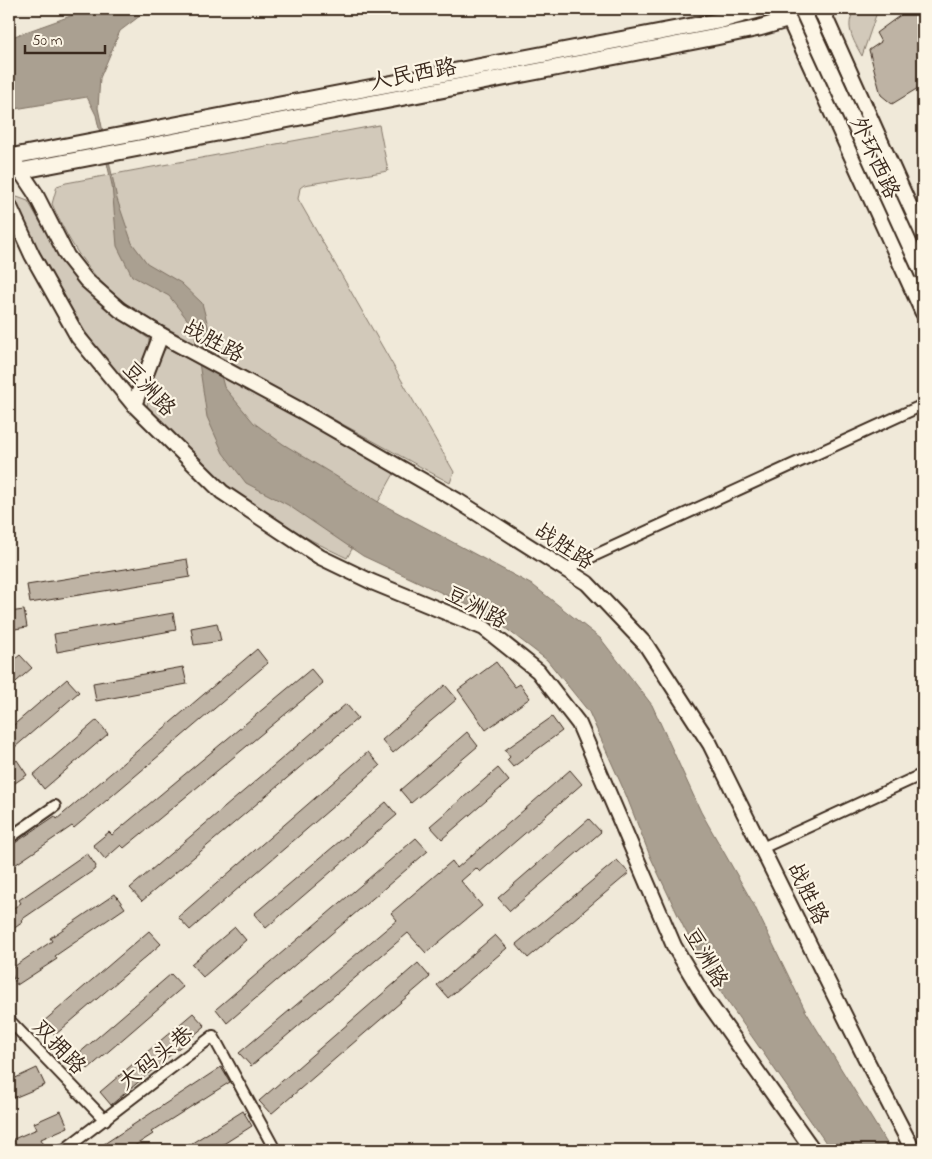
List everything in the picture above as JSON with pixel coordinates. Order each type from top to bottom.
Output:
[{"type":"main road","name":"人民西路","points":[[10,155],[670,30],[762,9]]},
{"type":"main road","points":[[802,9],[923,274]]},
{"type":"main road","name":"人民西路","points":[[15,172],[716,37],[788,14],[822,9]]},
{"type":"main road","name":"外环西路","points":[[822,9],[923,237]]},
{"type":"main road","name":"外环西路","points":[[788,14],[923,312]]},
{"type":"street","name":"战胜路","points":[[10,155],[15,172],[35,193],[67,256],[86,280],[120,310],[161,335],[300,410],[458,501],[587,583],[646,645],[710,744],[867,1061],[914,1150]]},
{"type":"street","name":"豆洲路","points":[[9,205],[32,255],[78,337],[134,405],[222,492],[271,526],[320,556],[484,628],[538,671],[579,724],[674,946],[705,998],[814,1150]]},
{"type":"street","points":[[134,405],[161,335]]},
{"type":"street","points":[[565,569],[923,405]]},
{"type":"street","points":[[762,848],[923,774]]},
{"type":"street","points":[[9,838],[55,806]]},
{"type":"street","name":"双拥路","points":[[9,1020],[105,1120]]},
{"type":"street","name":"大码头巷","points":[[64,1150],[213,1036],[275,1150]]},
{"type":"shaded area","points":[[90,9],[149,9],[120,31],[100,78],[98,108],[117,199],[132,243],[147,263],[181,283],[202,303],[224,387],[254,423],[283,444],[380,503],[534,586],[601,639],[652,705],[701,812],[754,905],[805,1010],[891,1150],[831,1150],[725,998],[684,928],[650,856],[626,795],[589,712],[547,660],[487,614],[363,556],[288,505],[246,483],[223,453],[207,417],[194,328],[169,296],[132,276],[117,246],[112,185],[96,115],[87,97],[9,110],[9,38]]},
{"type":"shaded area","points":[[855,9],[878,9],[862,56],[853,39],[850,27],[850,21]]},
{"type":"shaded area","points":[[379,125],[388,171],[304,185],[300,188],[298,199],[454,472],[450,483],[136,311],[107,288],[86,264],[68,237],[52,204],[57,186],[66,183]]},
{"type":"shaded area","points":[[17,197],[28,201],[56,250],[84,287],[112,313],[149,339],[148,351],[137,382],[124,384],[77,319],[12,201]]},
{"type":"shaded area","points":[[167,348],[396,470],[347,558],[294,531],[244,498],[204,466],[147,409],[149,391],[162,352]]},
{"type":"building","points":[[902,9],[923,9],[923,85],[892,104],[881,95],[869,50],[881,42],[876,33],[902,14]]},
{"type":"building","points":[[187,559],[190,577],[30,603],[27,585]]},
{"type":"building","points":[[24,610],[27,627],[9,630],[9,612]]},
{"type":"building","points":[[173,613],[176,630],[57,652],[54,634]]},
{"type":"building","points":[[217,623],[221,641],[194,645],[191,628]]},
{"type":"building","points":[[257,649],[268,663],[74,828],[72,826],[9,869],[9,847],[55,816],[57,819]]},
{"type":"building","points":[[20,655],[32,668],[9,688],[9,664]]},
{"type":"building","points":[[496,662],[515,687],[520,684],[530,698],[486,730],[458,690]]},
{"type":"building","points":[[183,667],[187,684],[96,701],[93,683]]},
{"type":"building","points":[[311,669],[323,683],[124,848],[121,845],[105,859],[93,845],[109,832],[112,835]]},
{"type":"building","points":[[67,679],[79,692],[15,747],[9,740],[9,729]]},
{"type":"building","points":[[445,685],[457,699],[393,753],[382,740]]},
{"type":"building","points":[[346,704],[358,718],[142,901],[130,888]]},
{"type":"building","points":[[552,717],[562,731],[513,767],[507,760],[510,757],[505,750]]},
{"type":"building","points":[[97,720],[108,734],[44,789],[33,775]]},
{"type":"building","points":[[467,732],[478,746],[411,803],[400,790]]},
{"type":"building","points":[[368,752],[380,766],[190,930],[178,917]]},
{"type":"building","points":[[17,760],[27,775],[9,787],[9,766]]},
{"type":"building","points":[[498,768],[509,781],[442,839],[430,826]]},
{"type":"building","points":[[570,770],[582,784],[480,872],[476,868],[461,881],[482,906],[426,953],[408,933],[251,1066],[239,1053],[397,920],[391,913],[452,861],[457,868]]},
{"type":"building","points":[[386,802],[397,815],[266,928],[254,914]]},
{"type":"building","points":[[589,819],[601,832],[510,911],[498,898]]},
{"type":"building","points":[[416,838],[428,851],[227,1023],[216,1009]]},
{"type":"building","points":[[87,853],[96,866],[94,870],[21,920],[23,922],[9,932],[9,911],[21,903],[19,900]]},
{"type":"building","points":[[617,860],[629,873],[528,958],[516,944]]},
{"type":"building","points":[[115,894],[125,908],[55,956],[57,959],[17,985],[9,970],[52,941],[50,938]]},
{"type":"building","points":[[235,927],[246,940],[203,977],[191,964]]},
{"type":"building","points":[[149,931],[161,944],[55,1035],[43,1022]]},
{"type":"building","points":[[495,935],[507,948],[448,998],[437,985]]},
{"type":"building","points":[[418,963],[430,977],[271,1114],[259,1101]]},
{"type":"building","points":[[171,974],[183,987],[88,1069],[77,1055]]},
{"type":"building","points":[[193,1013],[205,1026],[111,1105],[100,1092]]},
{"type":"building","points":[[221,1067],[230,1082],[151,1132],[153,1134],[128,1150],[95,1150]]},
{"type":"building","points":[[37,1068],[45,1085],[9,1100],[9,1081]]},
{"type":"building","points":[[61,1111],[68,1127],[41,1139],[44,1145],[32,1150],[9,1150],[9,1141],[37,1129],[34,1123]]},
{"type":"building","points":[[243,1111],[252,1126],[214,1150],[181,1150]]}]
